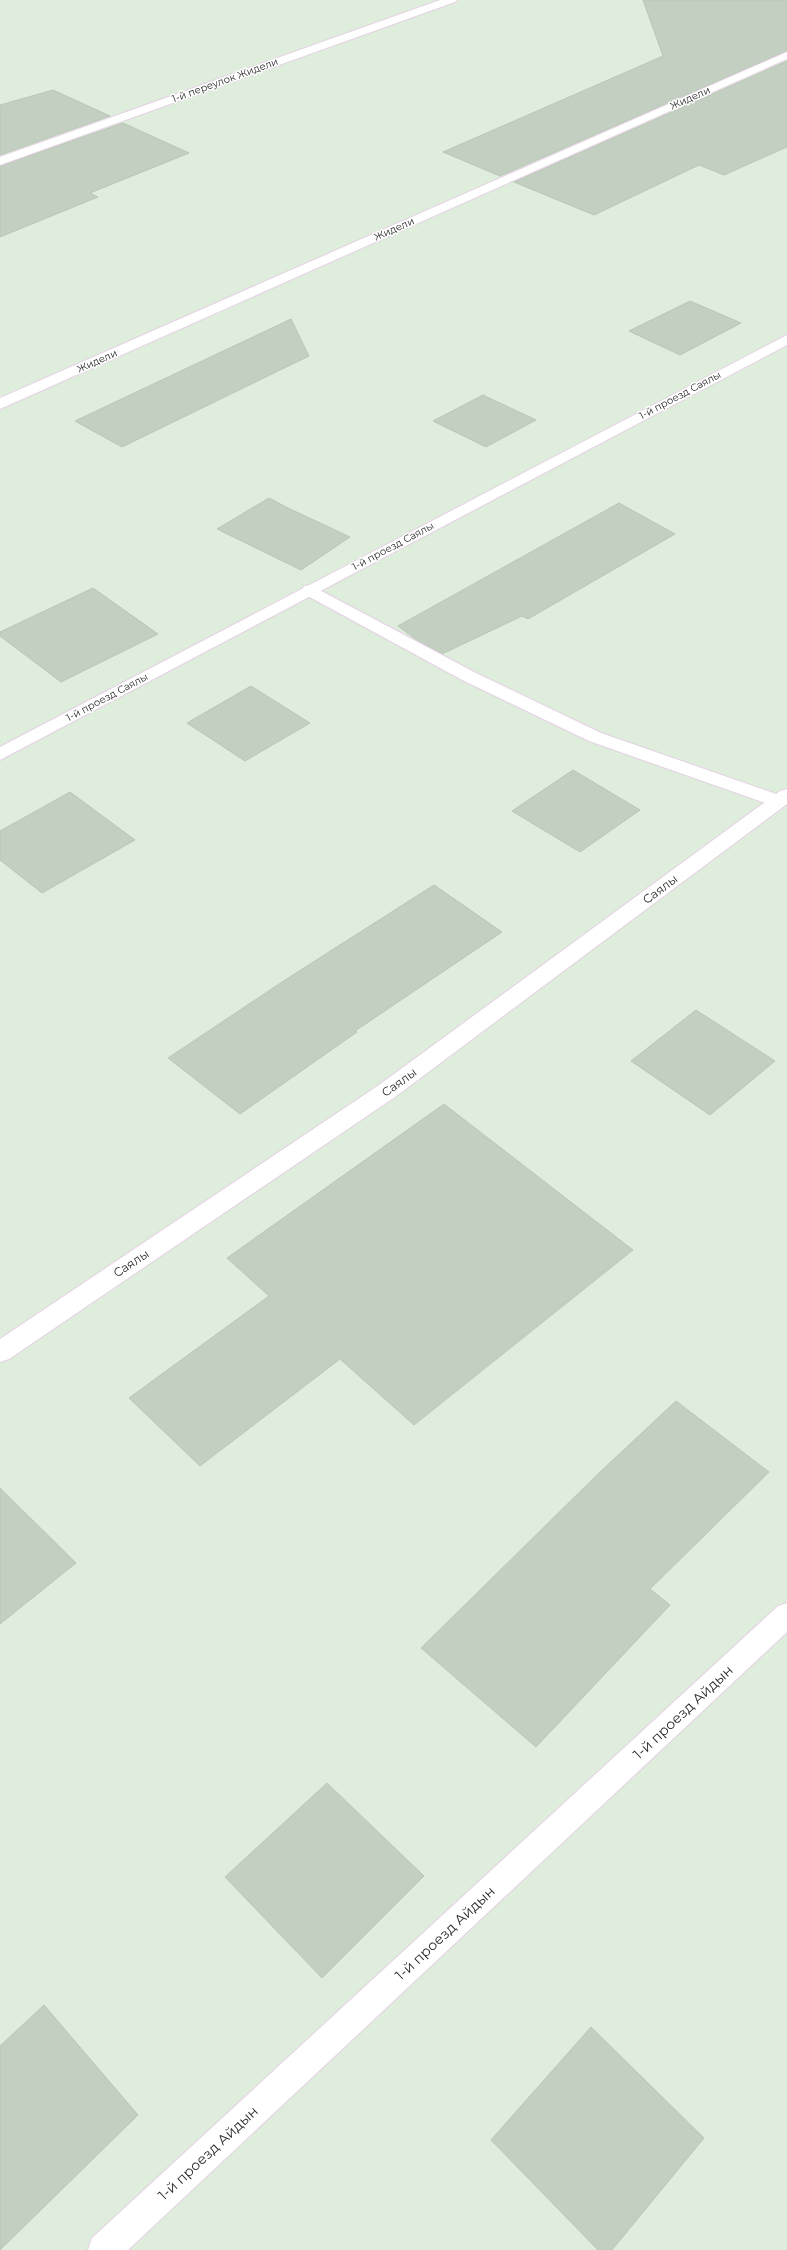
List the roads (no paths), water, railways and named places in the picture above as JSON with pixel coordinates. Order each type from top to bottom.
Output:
[{"type":"street","name":"1-й переулок Жидели","points":[[0,161],[451,0]]},
{"type":"street","name":"Жидели","points":[[0,404],[787,55]]},
{"type":"street","name":"1-й проезд Саялы","points":[[0,754],[787,339]]},
{"type":"street","points":[[310,590],[470,677],[595,737],[782,798]]},
{"type":"street","name":"Саялы","points":[[0,1352],[388,1091],[782,798]]},
{"type":"street","name":"1-й проезд Айдын","points":[[104,2250],[787,1615]]}]
